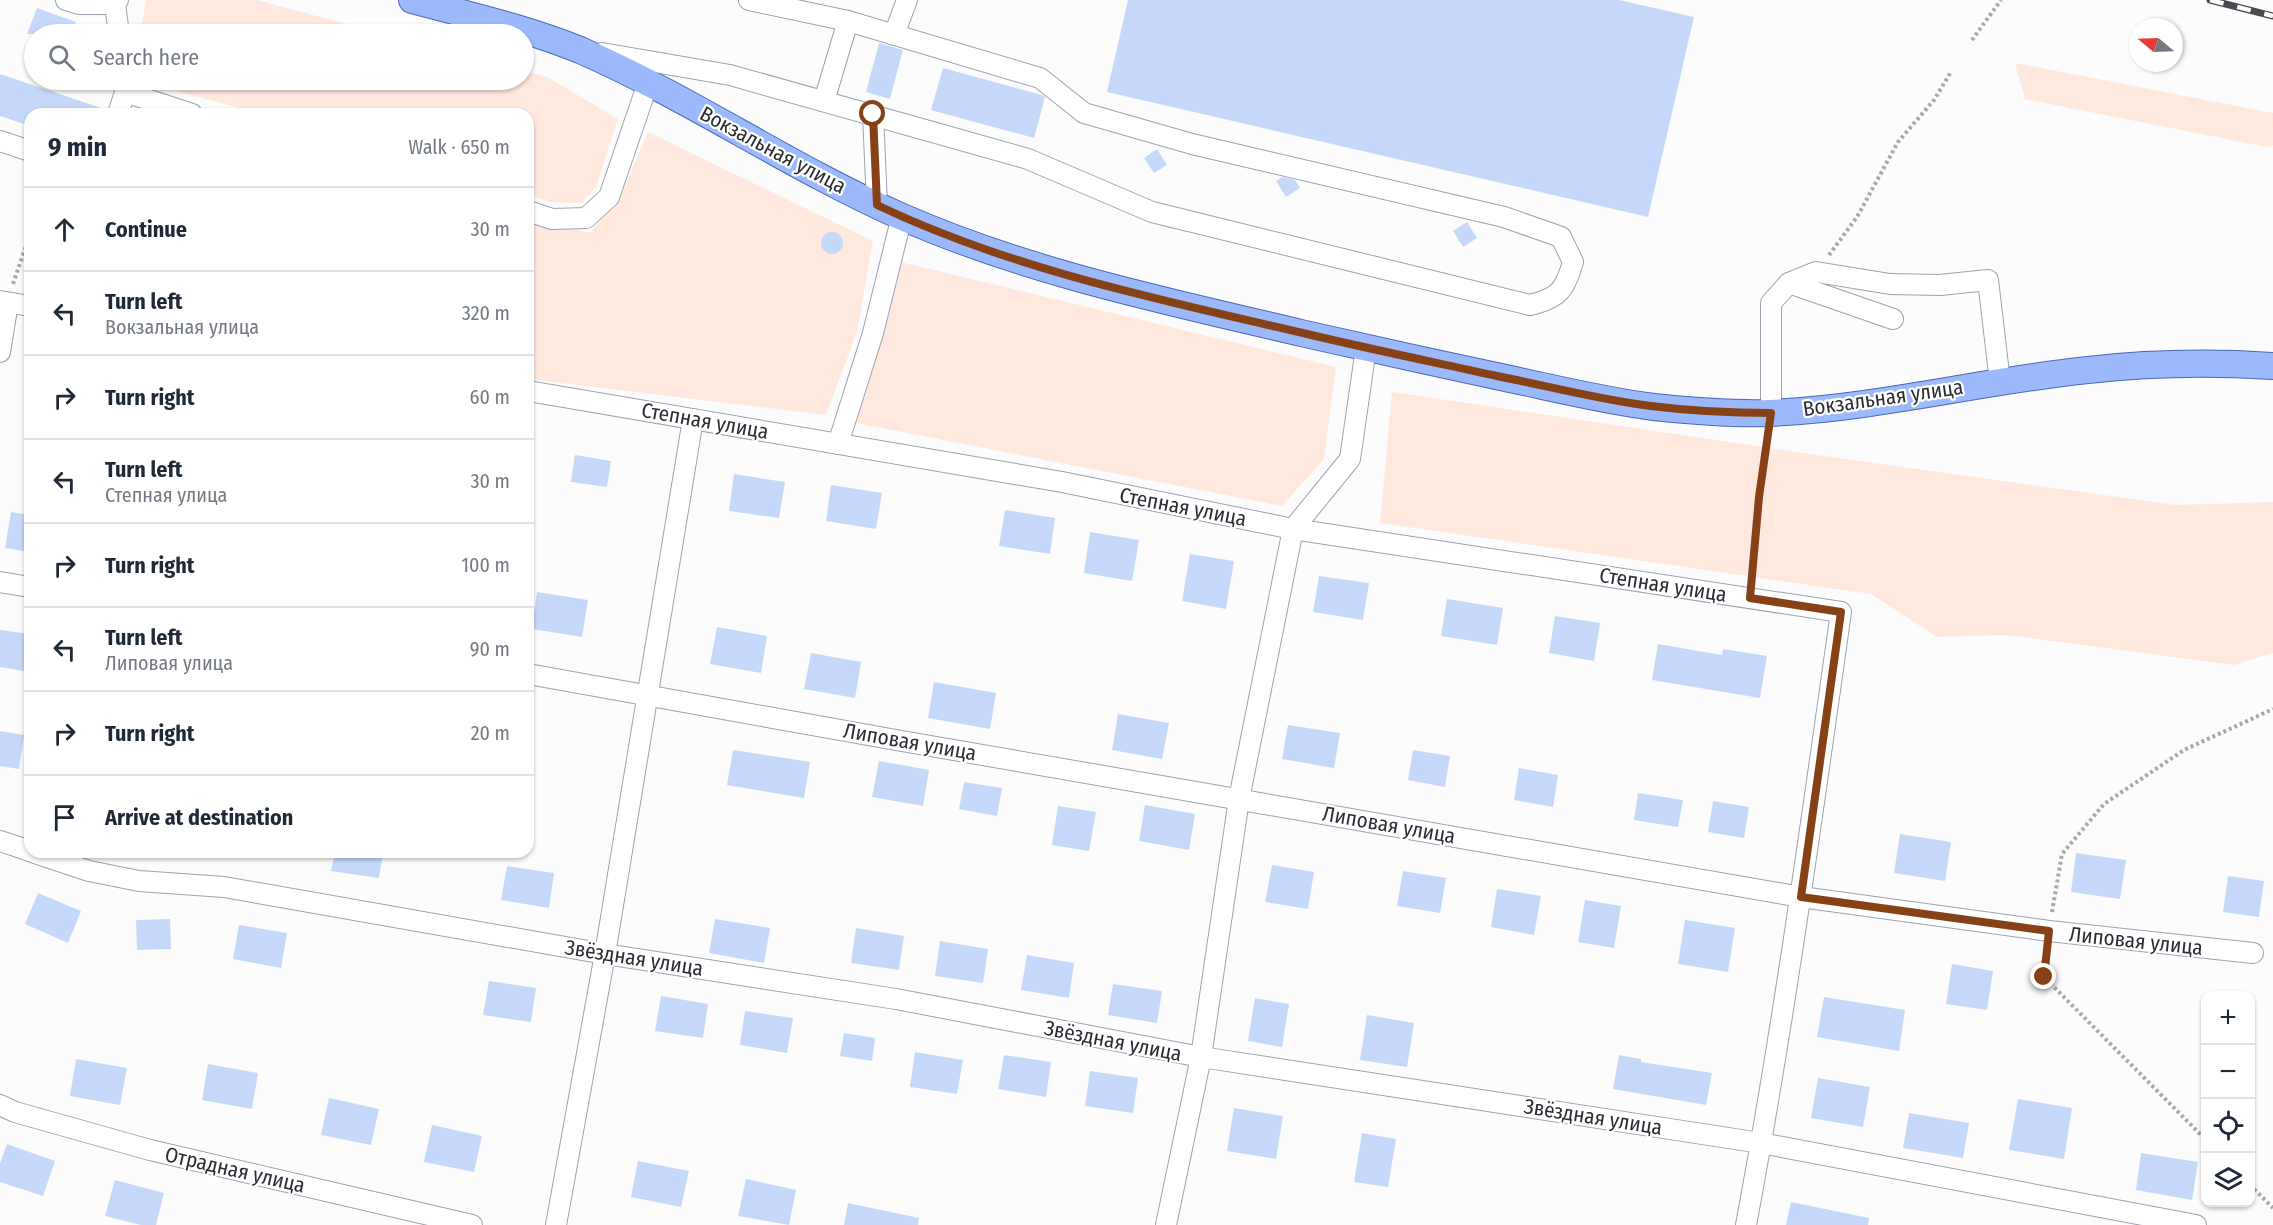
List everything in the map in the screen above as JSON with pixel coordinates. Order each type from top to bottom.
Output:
[{"type":"main road","name":"Вокзальная улица","points":[[412,0],[502,24]]},
{"type":"main road","name":"Вокзальная улица","points":[[534,34],[577,49],[648,82],[783,157],[877,205],[1031,264],[1148,296],[1366,348],[1649,406],[1717,412],[1771,413],[1883,402],[2090,369],[2157,365],[2273,366]]},
{"type":"street","points":[[66,0],[79,4],[117,2],[118,24]]},
{"type":"street","points":[[577,49],[730,75],[1028,159],[1152,212],[1530,305],[1549,300],[1566,285],[1569,278],[1573,262],[1561,237],[1504,216],[1192,144],[1084,113],[1040,78],[848,21],[749,0]]},
{"type":"street","points":[[894,35],[907,0]]},
{"type":"street","points":[[824,101],[848,21]]},
{"type":"street","points":[[534,213],[552,219],[586,218],[609,197],[648,82]]},
{"type":"street","points":[[120,108],[124,90]]},
{"type":"street","points":[[134,90],[176,108]]},
{"type":"street","points":[[873,114],[877,205]]},
{"type":"street","points":[[0,141],[24,149]]},
{"type":"street","points":[[838,444],[873,333],[902,216]]},
{"type":"street","points":[[1771,413],[1771,303],[1789,283],[1816,272],[1890,284],[1940,285],[1988,280],[2000,382]]},
{"type":"street","points":[[1789,283],[1893,319]]},
{"type":"street","points":[[0,352],[4,302],[24,305]]},
{"type":"street","points":[[1166,1225],[1201,1057],[1239,799],[1293,529],[1350,459],[1366,348]]},
{"type":"street","name":"Степная улица","points":[[534,392],[1062,482],[1293,529],[1841,612],[1801,897]]},
{"type":"street","points":[[556,1225],[604,954],[693,419]]},
{"type":"street","points":[[0,582],[24,586]]},
{"type":"street","name":"Липовая улица","points":[[534,675],[896,741],[1801,897],[2049,931],[2253,953]]},
{"type":"street","name":"Звёздная улица","points":[[0,842],[24,850]]},
{"type":"street","name":"Звёздная улица","points":[[49,858],[89,871],[139,881],[224,887],[604,954],[896,999],[1201,1057],[1761,1143],[2196,1225]]},
{"type":"street","points":[[1746,1225],[1801,897]]},
{"type":"street","name":"Отрадная улица","points":[[0,1105],[15,1113],[150,1150],[472,1225]]},
{"type":"path","points":[[1972,40],[2001,0]]},
{"type":"path","points":[[1816,272],[1857,217],[1898,142],[1934,100],[1951,72]]},
{"type":"path","points":[[4,302],[24,250]]},
{"type":"path","points":[[1750,598],[1759,497],[1771,413]]},
{"type":"path","points":[[2201,1136],[2044,977],[2049,931],[2062,854],[2104,804],[2184,750],[2273,708]]},
{"type":"path","points":[[2255,1190],[2273,1208]]},
{"type":"shaded area","points":[[146,0],[257,0],[347,24],[142,24]]},
{"type":"shaded area","points":[[2015,63],[2273,113],[2273,145],[2267,147],[2025,99]]},
{"type":"shaded area","points":[[534,74],[547,77],[618,119],[596,187],[582,203],[551,202],[534,197],[534,108],[239,108],[173,90],[534,90]]},
{"type":"shaded area","points":[[648,132],[873,241],[857,332],[826,415],[534,380],[534,219],[590,233],[624,188]]},
{"type":"shaded area","points":[[901,262],[1336,367],[1324,459],[1282,506],[856,423]]},
{"type":"shaded area","points":[[1392,392],[2176,505],[2273,502],[2273,653],[2234,665],[2007,635],[1937,637],[1871,594],[1380,523]]},
{"type":"building","points":[[1128,0],[1619,0],[1694,17],[1648,217],[1107,92]]},
{"type":"building","points":[[37,8],[76,22],[75,24],[31,24]]},
{"type":"building","points":[[879,43],[903,50],[890,99],[866,92]]},
{"type":"building","points":[[943,68],[1045,97],[1034,138],[931,110]]},
{"type":"building","points":[[0,74],[24,82],[24,90],[48,90],[101,108],[24,108],[24,124],[0,116]]},
{"type":"building","points":[[1157,149],[1167,165],[1154,173],[1144,158]]},
{"type":"building","points":[[1282,177],[1295,180],[1300,188],[1286,197],[1276,181]]},
{"type":"building","points":[[1467,222],[1477,238],[1463,247],[1453,231]]},
{"type":"building","points":[[832,232],[840,235],[843,243],[840,251],[832,254],[824,251],[821,243],[824,235]]},
{"type":"building","points":[[575,455],[611,461],[607,487],[571,482]]},
{"type":"building","points":[[734,474],[785,482],[779,518],[729,511]]},
{"type":"building","points":[[831,485],[882,493],[876,529],[826,521]]},
{"type":"building","points":[[1005,510],[1055,518],[1050,554],[999,546]]},
{"type":"building","points":[[11,512],[24,514],[24,551],[5,548]]},
{"type":"building","points":[[1090,532],[1139,540],[1132,581],[1084,573]]},
{"type":"building","points":[[1190,554],[1234,561],[1226,609],[1182,601]]},
{"type":"building","points":[[1319,576],[1369,583],[1363,620],[1313,612]]},
{"type":"building","points":[[537,592],[588,600],[582,637],[534,629]]},
{"type":"building","points":[[1447,599],[1503,608],[1497,645],[1441,636]]},
{"type":"building","points":[[1555,616],[1600,623],[1594,661],[1549,653]]},
{"type":"building","points":[[717,627],[767,636],[761,673],[710,664]]},
{"type":"building","points":[[0,630],[24,633],[24,671],[0,667]]},
{"type":"building","points":[[1658,644],[1722,655],[1723,649],[1767,656],[1760,698],[1652,680]]},
{"type":"building","points":[[811,653],[861,662],[855,698],[804,689]]},
{"type":"building","points":[[934,682],[996,693],[990,729],[928,718]]},
{"type":"building","points":[[1118,714],[1169,723],[1162,759],[1112,750]]},
{"type":"building","points":[[1288,725],[1340,733],[1334,768],[1282,759]]},
{"type":"building","points":[[0,731],[24,735],[19,769],[0,766]]},
{"type":"building","points":[[733,750],[810,762],[804,798],[727,785]]},
{"type":"building","points":[[1413,750],[1450,756],[1445,787],[1408,780]]},
{"type":"building","points":[[879,761],[929,770],[923,806],[872,797]]},
{"type":"building","points":[[1519,768],[1558,775],[1553,807],[1514,800]]},
{"type":"building","points":[[964,782],[1002,788],[997,816],[959,809]]},
{"type":"building","points":[[1638,793],[1683,800],[1678,827],[1634,820]]},
{"type":"building","points":[[1713,801],[1749,807],[1744,838],[1708,832]]},
{"type":"building","points":[[1145,805],[1195,814],[1189,850],[1139,841]]},
{"type":"building","points":[[1058,806],[1096,812],[1089,851],[1052,845]]},
{"type":"building","points":[[1900,834],[1951,842],[1945,881],[1894,873]]},
{"type":"building","points":[[2076,853],[2126,860],[2120,899],[2071,892]]},
{"type":"building","points":[[334,858],[382,858],[379,878],[331,871]]},
{"type":"building","points":[[1272,865],[1314,872],[1308,909],[1265,902]]},
{"type":"building","points":[[507,866],[554,873],[549,908],[501,900]]},
{"type":"building","points":[[1403,871],[1446,878],[1440,913],[1397,906]]},
{"type":"building","points":[[2228,876],[2264,881],[2259,917],[2223,912]]},
{"type":"building","points":[[1497,889],[1541,896],[1534,935],[1491,927]]},
{"type":"building","points":[[38,893],[81,911],[68,943],[25,924]]},
{"type":"building","points":[[1585,900],[1621,906],[1614,948],[1578,942]]},
{"type":"building","points":[[170,919],[171,949],[137,950],[136,920]]},
{"type":"building","points":[[715,919],[770,928],[764,963],[709,953]]},
{"type":"building","points":[[1685,920],[1735,928],[1728,972],[1678,964]]},
{"type":"building","points":[[239,925],[287,933],[281,968],[233,959]]},
{"type":"building","points":[[856,928],[904,936],[899,970],[851,963]]},
{"type":"building","points":[[940,941],[988,949],[983,983],[935,976]]},
{"type":"building","points":[[1027,955],[1074,963],[1069,998],[1021,990]]},
{"type":"building","points":[[1952,964],[1993,971],[1987,1010],[1946,1004]]},
{"type":"building","points":[[489,981],[536,988],[531,1022],[483,1015]]},
{"type":"building","points":[[1113,984],[1162,991],[1157,1023],[1108,1015]]},
{"type":"building","points":[[661,996],[708,1004],[703,1038],[655,1031]]},
{"type":"building","points":[[1824,997],[1905,1010],[1899,1051],[1817,1037]]},
{"type":"building","points":[[1255,998],[1289,1004],[1282,1047],[1248,1041]]},
{"type":"building","points":[[745,1011],[793,1018],[787,1053],[740,1045]]},
{"type":"building","points":[[1367,1015],[1414,1023],[1407,1067],[1360,1060]]},
{"type":"building","points":[[844,1033],[875,1038],[872,1061],[840,1056]]},
{"type":"building","points":[[915,1052],[963,1060],[957,1094],[910,1087]]},
{"type":"building","points":[[1004,1055],[1051,1062],[1046,1097],[998,1089]]},
{"type":"building","points":[[1619,1055],[1641,1059],[1641,1062],[1712,1073],[1706,1105],[1613,1089]]},
{"type":"building","points":[[76,1059],[127,1068],[120,1105],[70,1096]]},
{"type":"building","points":[[208,1064],[258,1073],[252,1109],[202,1100]]},
{"type":"building","points":[[1090,1071],[1138,1078],[1133,1113],[1085,1106]]},
{"type":"building","points":[[1818,1078],[1870,1087],[1863,1127],[1811,1118]]},
{"type":"building","points":[[329,1098],[379,1109],[371,1145],[321,1135]]},
{"type":"building","points":[[2018,1099],[2072,1108],[2064,1159],[2009,1150]]},
{"type":"building","points":[[1234,1108],[1283,1116],[1276,1159],[1227,1151]]},
{"type":"building","points":[[1909,1113],[1969,1123],[1963,1158],[1903,1148]]},
{"type":"building","points":[[432,1125],[482,1136],[474,1172],[424,1162]]},
{"type":"building","points":[[1362,1133],[1396,1139],[1388,1187],[1354,1182]]},
{"type":"building","points":[[7,1144],[55,1161],[43,1196],[0,1182],[0,1163]]},
{"type":"building","points":[[2141,1153],[2198,1162],[2192,1200],[2136,1190]]},
{"type":"building","points":[[638,1161],[689,1171],[681,1207],[631,1197]]},
{"type":"building","points":[[746,1179],[796,1190],[789,1225],[738,1216]]},
{"type":"building","points":[[115,1180],[164,1193],[156,1225],[141,1225],[105,1216]]},
{"type":"building","points":[[1791,1202],[1869,1218],[1868,1225],[1786,1225]]},
{"type":"building","points":[[848,1203],[919,1218],[918,1225],[844,1225]]},
{"type":"railway","points":[[2210,0],[2273,16]]},
{"type":"route","points":[[873,114],[877,205],[960,240],[1031,264],[1148,296],[1366,348],[1541,385],[1649,406],[1717,412],[1771,413],[1759,497],[1750,598],[1841,612],[1801,897],[2049,931],[2044,977]]}]
